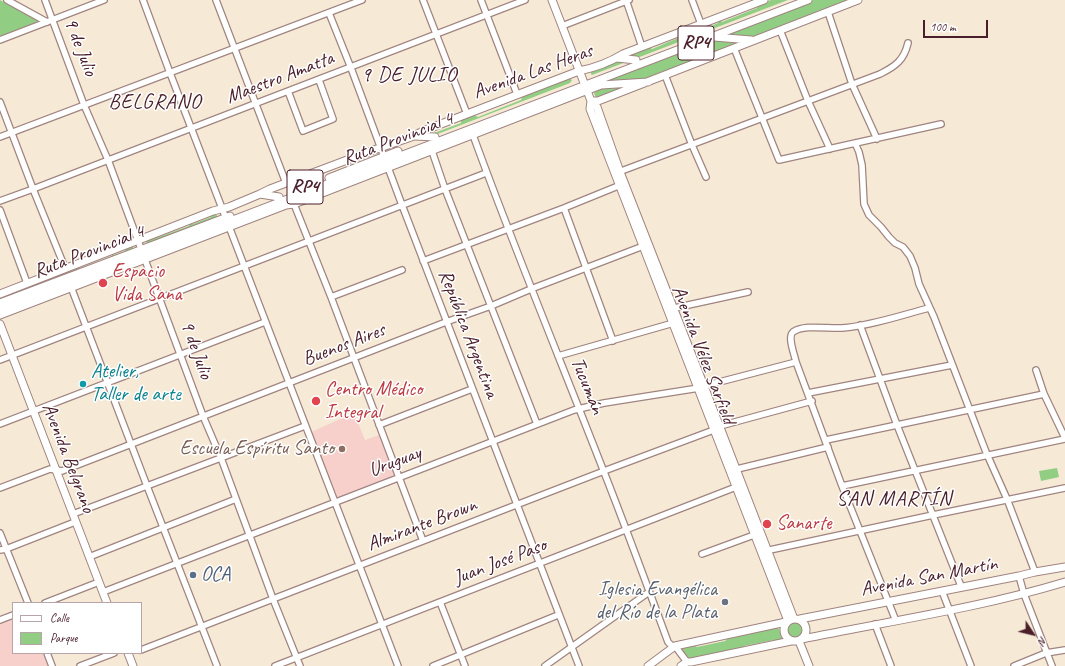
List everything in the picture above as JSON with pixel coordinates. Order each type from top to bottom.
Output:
[{"type":"main road","name":"Avenida Vélez Sarfield","points":[[552,0],[591,101],[590,109],[622,184],[702,387],[764,552],[792,620]]},
{"type":"main road","name":"Avenida Las Heras","points":[[0,294],[380,147],[414,136],[517,94],[594,67],[623,54],[762,0]]},
{"type":"main road","name":"Ruta Provincial 4","points":[[0,303],[143,254],[227,222],[279,197],[386,162],[435,137],[585,86],[636,60],[794,0]]},
{"type":"main road","name":"Ruta Provincial 4","points":[[0,309],[808,0]]},
{"type":"main road","points":[[591,101],[598,101],[858,0]]},
{"type":"main road","points":[[711,37],[753,41]]},
{"type":"main road","points":[[617,58],[636,60]]},
{"type":"main road","points":[[585,86],[648,82]]},
{"type":"main road","name":"Avenida Las Heras","points":[[0,315],[71,287],[143,254],[191,242],[227,222],[294,204],[386,162],[432,151],[545,108],[585,86]]},
{"type":"main road","points":[[529,106],[545,108]]},
{"type":"main road","points":[[414,136],[435,137]]},
{"type":"main road","points":[[260,194],[279,197]]},
{"type":"main road","points":[[177,241],[191,242]]},
{"type":"main road","points":[[27,283],[49,285]]},
{"type":"main road","name":"Avenida Belgrano","points":[[0,324],[107,602]]},
{"type":"main road","name":"Avenida Vélez Sarfield","points":[[734,470],[736,487],[754,535],[764,552]]},
{"type":"main road","name":"Avenida San Martín","points":[[648,666],[674,647],[792,620],[1065,567]]},
{"type":"main road","name":"Avenida San Martín","points":[[801,640],[1024,594],[1065,582]]},
{"type":"main road","points":[[791,641],[785,636],[784,625],[792,620],[805,624],[806,632],[801,640],[809,666]]},
{"type":"main road","points":[[688,664],[801,640]]},
{"type":"main road","points":[[130,654],[133,666]]},
{"type":"street","points":[[8,0],[50,21]]},
{"type":"street","name":"9 de Julio","points":[[45,0],[50,21],[108,160],[203,416],[221,458],[273,599],[300,666]]},
{"type":"street","points":[[0,40],[104,0]]},
{"type":"street","points":[[143,0],[398,666]]},
{"type":"street","points":[[216,0],[257,103],[286,183]]},
{"type":"street","points":[[0,137],[362,0]]},
{"type":"street","points":[[423,0],[466,114]]},
{"type":"street","points":[[481,0],[517,94]]},
{"type":"street","name":"Maestro Amatta","points":[[0,201],[33,190],[525,0]]},
{"type":"street","points":[[562,26],[627,0],[642,47]]},
{"type":"street","points":[[692,0],[701,24]]},
{"type":"street","points":[[828,12],[852,84],[877,139]]},
{"type":"street","name":"República Argentina","points":[[329,13],[558,615],[579,666]]},
{"type":"street","points":[[780,30],[808,101],[830,149]]},
{"type":"street","points":[[617,173],[890,69],[900,61],[905,54],[908,43]]},
{"type":"street","points":[[734,48],[780,160],[941,124]]},
{"type":"street","points":[[665,75],[706,177]]},
{"type":"street","points":[[288,91],[303,131],[333,119],[319,80]]},
{"type":"street","points":[[0,102],[33,190],[65,268]]},
{"type":"street","name":"Tucumán","points":[[473,135],[486,173],[510,229],[531,289],[604,471],[668,642],[688,664]]},
{"type":"street","points":[[855,144],[860,152],[862,165],[864,204],[869,215],[882,227],[889,237],[895,243],[903,247],[910,256],[929,308],[934,316],[952,365],[1035,572]]},
{"type":"street","points":[[432,151],[445,189],[537,424]]},
{"type":"street","points":[[0,360],[160,300],[486,173]]},
{"type":"street","points":[[423,261],[510,229],[622,184]]},
{"type":"street","points":[[294,204],[400,477],[423,542]]},
{"type":"street","points":[[564,208],[613,341]]},
{"type":"street","points":[[0,210],[27,283]]},
{"type":"street","name":"Buenos Aires","points":[[0,488],[50,470],[55,469],[62,471],[646,245]]},
{"type":"street","points":[[331,297],[402,270]]},
{"type":"street","points":[[71,287],[217,666]]},
{"type":"street","points":[[671,308],[748,292]]},
{"type":"street","points":[[896,621],[842,486],[796,362],[790,340],[793,332],[812,327],[841,328],[860,325],[929,308]]},
{"type":"street","points":[[0,424],[266,322]]},
{"type":"street","points":[[558,356],[676,322]]},
{"type":"street","points":[[860,325],[879,379],[961,586]]},
{"type":"street","name":"Uruguay","points":[[103,592],[176,562],[579,409],[604,403],[702,387],[796,362]]},
{"type":"street","points":[[808,393],[952,365]]},
{"type":"street","points":[[842,486],[1065,439],[1044,394],[1036,370]]},
{"type":"street","points":[[379,425],[472,389]]},
{"type":"street","points":[[826,440],[1044,394]]},
{"type":"street","name":"Almirante Brown","points":[[142,650],[717,428],[812,402]]},
{"type":"street","points":[[73,514],[305,426]]},
{"type":"street","points":[[734,470],[828,447]]},
{"type":"street","name":"Juan José Paso","points":[[275,666],[736,487]]},
{"type":"street","points":[[764,552],[1007,499],[1065,488]]},
{"type":"street","points":[[89,557],[236,499]]},
{"type":"street","points":[[3,549],[76,522]]},
{"type":"street","points":[[0,533],[3,549],[28,602]]},
{"type":"street","points":[[702,554],[754,535]]},
{"type":"street","points":[[1019,576],[1024,594],[1052,666]]},
{"type":"street","points":[[48,602],[99,582]]},
{"type":"street","points":[[942,591],[971,666]]},
{"type":"street","points":[[545,666],[649,592]]},
{"type":"street","points":[[440,602],[465,666]]},
{"type":"street","points":[[0,620],[12,615]]},
{"type":"street","points":[[433,666],[558,615]]},
{"type":"street","points":[[876,624],[891,666]]},
{"type":"street","points":[[1014,666],[1046,653],[1065,650]]},
{"type":"street","points":[[47,654],[52,666]]},
{"type":"street","points":[[80,666],[111,654]]},
{"type":"shaded area","points":[[354,413],[365,440],[379,435],[394,476],[338,498],[311,432]]},
{"type":"shaded area","points":[[12,617],[12,654],[45,654],[50,666],[0,666],[0,623]]},
{"type":"green space","points":[[0,0],[37,20],[36,24],[0,37]]},
{"type":"green space","points":[[771,0],[788,0],[637,58],[624,55],[649,46],[652,49],[678,38],[677,36],[680,38],[695,32],[695,29],[708,24],[711,26],[718,23],[720,19],[722,22],[757,8],[758,5]]},
{"type":"green space","points":[[813,0],[853,0],[756,38],[723,34]]},
{"type":"green space","points":[[710,39],[743,41],[654,77],[600,83]]},
{"type":"green space","points":[[618,61],[626,62],[592,75],[591,74],[591,72]]},
{"type":"green space","points":[[569,78],[572,80],[570,83],[435,135],[425,133],[430,131],[434,133],[461,123],[461,120],[474,115],[478,117],[521,100],[522,97]]},
{"type":"green space","points":[[632,85],[596,98],[594,93],[597,90],[606,87]]},
{"type":"green space","points":[[215,213],[218,217],[148,244],[146,242],[147,239],[153,239],[189,226],[190,223],[193,224],[211,217]]},
{"type":"green space","points":[[133,246],[133,250],[46,284],[35,283],[40,280],[44,282],[58,277],[57,273],[76,266],[79,269],[112,256],[111,252],[114,255],[125,251],[125,247]]},
{"type":"green space","points":[[1057,468],[1059,477],[1041,481],[1039,471]]},
{"type":"green space","points":[[792,622],[798,622],[803,627],[801,636],[798,638],[792,638],[787,633],[787,627]]},
{"type":"green space","points":[[776,627],[779,629],[783,639],[744,646],[743,648],[690,659],[682,650],[683,647],[694,645],[697,647],[725,641],[730,636]]},
{"type":"place","name":"Espacio Vida Sana","points":[[103,283]]},
{"type":"place","name":"Atelier, Taller de arte","points":[[83,384]]},
{"type":"place","name":"Centro Médico Integral","points":[[316,401]]},
{"type":"place","name":"Escuela Espíritu Santo","points":[[342,449]]},
{"type":"place","name":"Sanarte","points":[[767,524]]},
{"type":"place","name":"OCA","points":[[193,575]]},
{"type":"place","name":"Iglesia Evangélica del Río de la Plata","points":[[725,602]]},
{"type":"district","name":"9 DE JULIO","points":[[409,75]]},
{"type":"district","name":"BELGRANO","points":[[155,102]]},
{"type":"district","name":"SAN MARTÍN","points":[[894,499]]}]
